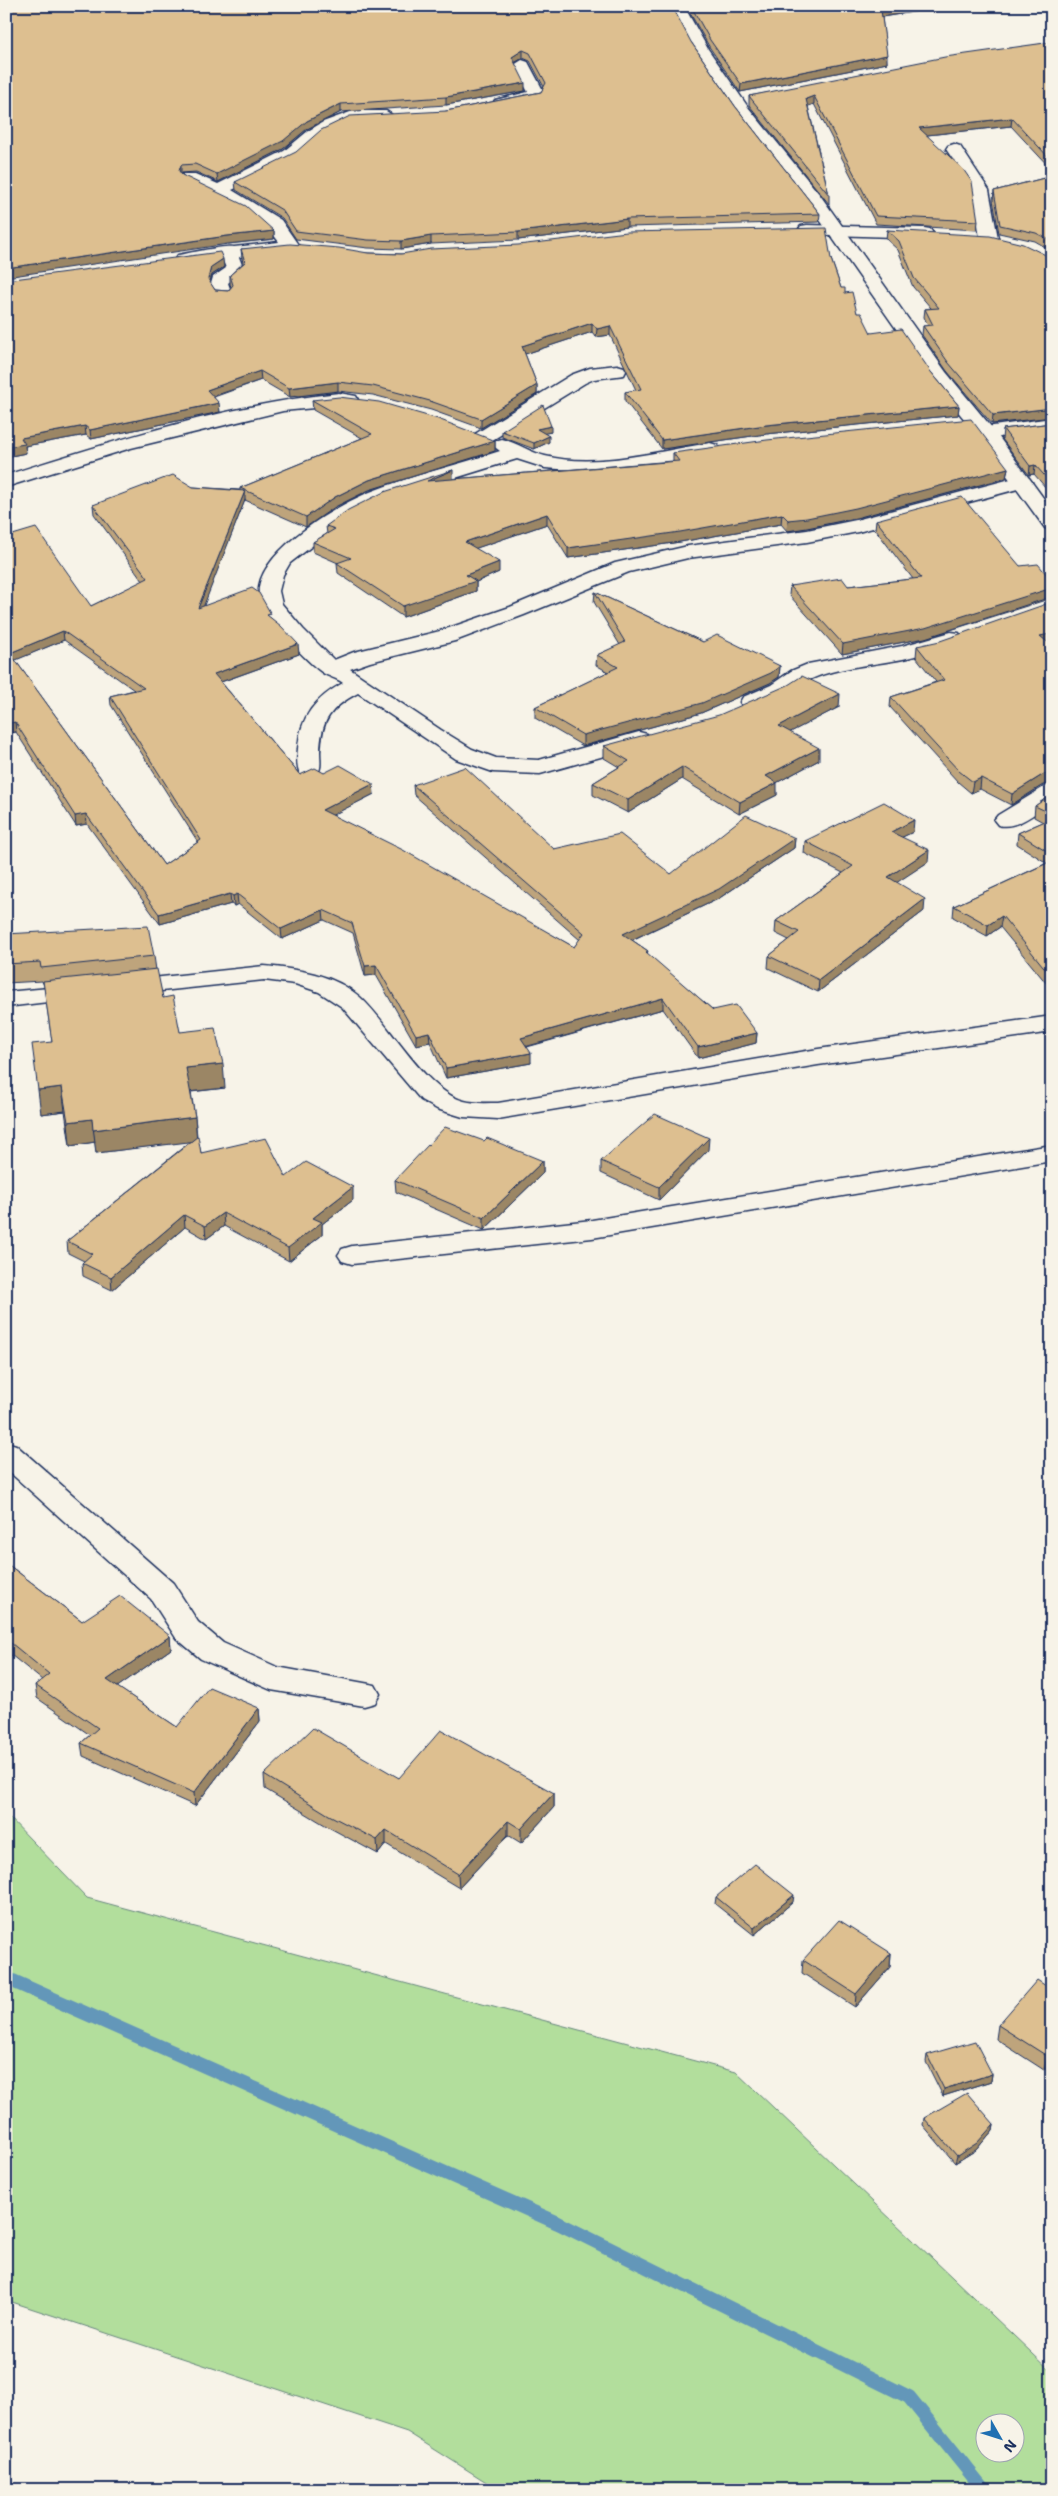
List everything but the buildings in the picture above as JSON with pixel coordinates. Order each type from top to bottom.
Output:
[{"type":"street","points":[[676,6],[700,49],[737,100],[742,110],[835,229],[974,426],[1022,482],[1052,524]]},
{"type":"street","points":[[481,106],[535,95],[536,92],[522,65]]},
{"type":"street","points":[[737,100],[756,96]]},
{"type":"street","points":[[218,190],[290,155],[314,134],[347,117],[401,116]]},
{"type":"street","points":[[954,148],[981,190],[997,240],[971,237]]},
{"type":"street","points":[[189,178],[218,190],[275,224],[290,246]]},
{"type":"street","points":[[786,230],[835,229],[945,234]]},
{"type":"street","points":[[170,260],[228,251],[290,246],[310,247]]},
{"type":"street","points":[[223,294],[219,287],[219,281],[235,270],[228,251]]},
{"type":"street","points":[[482,438],[560,392],[578,378],[590,374],[617,370]]},
{"type":"street","points":[[6,481],[124,444],[283,405],[338,398],[364,402]]},
{"type":"street","points":[[974,426],[1052,424]]},
{"type":"street","points":[[464,430],[545,462],[576,465],[605,465],[727,447]]},
{"type":"street","points":[[519,452],[377,496],[359,504],[297,546],[281,560],[273,575],[269,591],[272,605],[295,634],[331,669],[359,683],[433,736],[464,754],[493,765],[540,767],[663,733]]},
{"type":"street","points":[[331,669],[362,657],[447,636],[517,612],[622,567],[688,552],[807,536],[858,526],[1022,482]]},
{"type":"street","points":[[736,709],[779,690],[799,676],[816,669],[906,652],[968,632]]},
{"type":"street","points":[[309,770],[308,742],[315,713],[334,696],[359,683]]},
{"type":"street","points":[[1006,820],[1052,792]]},
{"type":"street","points":[[6,1000],[264,973],[298,977],[328,987],[351,1002],[430,1094],[443,1103],[460,1109],[479,1112],[498,1111],[818,1057],[1052,1024]]},
{"type":"street","points":[[352,1255],[592,1229],[1052,1153]]},
{"type":"street","points":[[6,1452],[162,1591],[187,1630],[212,1651],[271,1678],[364,1694]]},
{"type":"green space","points":[[6,1814],[87,1898],[736,2072],[1052,2372],[1052,2490],[499,2490],[407,2432],[6,2300]]},
{"type":"waterway","points":[[6,1978],[558,2223],[909,2397],[984,2490]]}]
